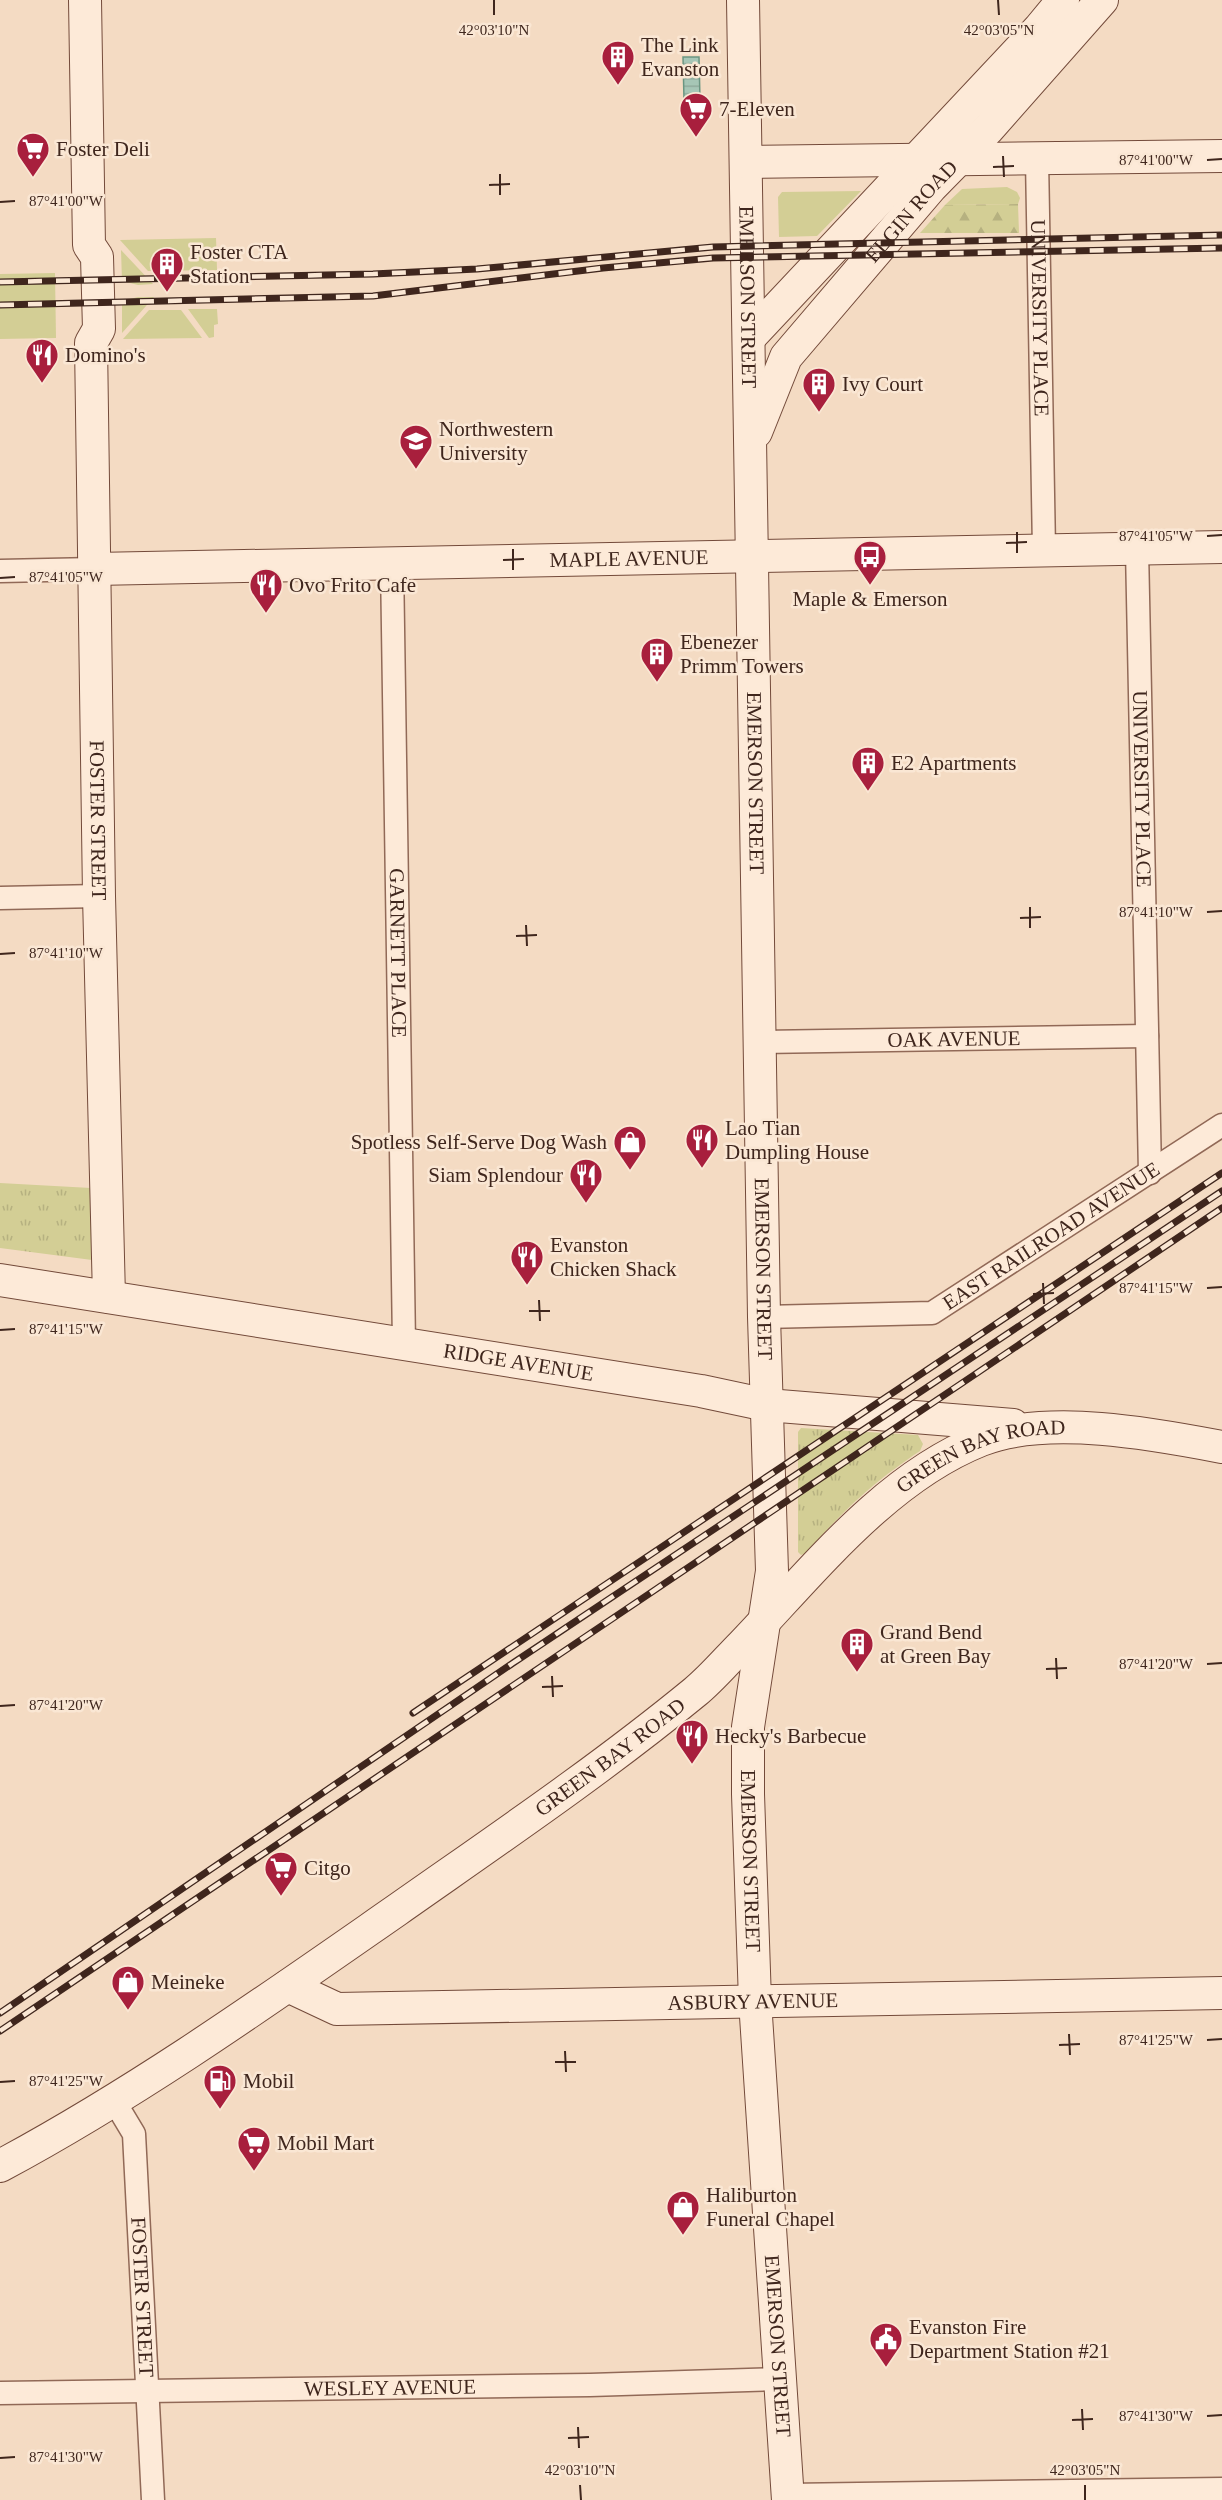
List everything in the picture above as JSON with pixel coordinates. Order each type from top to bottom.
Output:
[{"type":"street","name":"FOSTER STREET","points":[[85,0],[89,244],[97,257],[99,329],[91,343],[99,896],[109,1297]]},
{"type":"street","name":"EMERSON STREET","points":[[742,0],[764,1317],[772,1571],[748,1738],[747,1794],[755,2001],[788,2498]]},
{"type":"street","name":"ELGIN ROAD","points":[[749,338],[917,160],[1039,15],[1063,0]]},
{"type":"street","name":"ELGIN ROAD","points":[[751,444],[786,357],[931,187],[1049,62],[1102,0]]},
{"type":"street","points":[[746,162],[1222,156]]},
{"type":"street","name":"UNIVERSITY PLACE","points":[[1037,159],[1044,550]]},
{"type":"street","name":"MAPLE AVENUE","points":[[0,572],[1222,547]]},
{"type":"street","name":"UNIVERSITY PLACE","points":[[1137,549],[1150,1173]]},
{"type":"street","name":"GARNETT PLACE","points":[[392,563],[404,1344]]},
{"type":"street","points":[[0,898],[99,896]]},
{"type":"street","name":"OAK AVENUE","points":[[760,1042],[1147,1036]]},
{"type":"street","name":"EAST RAILROAD AVENUE","points":[[764,1317],[932,1313],[1222,1125]]},
{"type":"street","name":"RIDGE AVENUE","points":[[0,1280],[701,1391],[767,1405],[1038,1427]]},
{"type":"street","name":"GREEN BAY ROAD","points":[[0,2166],[113,2099],[288,1986],[576,1784],[698,1689],[891,1494],[939,1459],[985,1438],[1038,1427],[1144,1434],[1222,1447]]},
{"type":"street","name":"ASBURY AVENUE","points":[[288,1986],[337,2009],[1222,1992]]},
{"type":"street","name":"FOSTER STREET","points":[[113,2099],[134,2134],[153,2500]]},
{"type":"street","name":"WESLEY AVENUE","points":[[0,2393],[590,2385],[780,2379]]},
{"type":"street","points":[[788,2498],[1222,2489]]},
{"type":"green space","points":[[1007,187],[1017,192],[1020,198],[1018,204],[945,205],[962,189]]},
{"type":"green space","points":[[861,191],[817,236],[779,237],[778,197],[782,192]]},
{"type":"green space","points":[[1018,204],[1019,233],[920,233],[945,205]]},
{"type":"green space","points":[[216,238],[217,270],[148,271],[120,240]]},
{"type":"green space","points":[[121,250],[153,284],[138,285],[122,281]]},
{"type":"green space","points":[[55,273],[56,338],[0,339],[0,274]]},
{"type":"green space","points":[[138,297],[154,297],[122,333],[122,301]]},
{"type":"green space","points":[[188,309],[217,309],[218,324],[214,325],[214,337],[209,338]]},
{"type":"green space","points":[[149,310],[181,310],[202,338],[123,339]]},
{"type":"green space","points":[[0,1183],[91,1188],[92,1260],[0,1248]]},
{"type":"green space","points":[[801,1428],[918,1435],[923,1444],[920,1451],[887,1474],[834,1523],[806,1553],[801,1555],[798,1552],[798,1432]]},
{"type":"shaded area","points":[[683,57],[699,57],[700,100],[684,100]]},
{"type":"railway","points":[[0,282],[373,274],[477,269],[713,247],[1222,235]]},
{"type":"railway","points":[[0,305],[373,296],[603,268],[713,258],[1222,248]]},
{"type":"railway","points":[[413,1713],[1222,1173]]},
{"type":"railway","points":[[0,2013],[513,1663],[1222,1191]]},
{"type":"railway","points":[[0,2031],[1222,1208]]},
{"type":"place","name":"The Link Evanston","points":[[618,86]]},
{"type":"place","name":"7-Eleven","points":[[696,138]]},
{"type":"place","name":"Foster Deli","points":[[33,178]]},
{"type":"place","name":"Foster CTA Station","points":[[167,293]]},
{"type":"place","name":"Domino's","points":[[42,384]]},
{"type":"place","name":"Ivy Court","points":[[819,413]]},
{"type":"place","name":"Northwestern University","points":[[416,470]]},
{"type":"place","name":"Maple & Emerson","points":[[870,586]]},
{"type":"place","name":"Ovo Frito Cafe","points":[[266,614]]},
{"type":"place","name":"Ebenezer Primm Towers","points":[[657,683]]},
{"type":"place","name":"E2 Apartments","points":[[868,792]]},
{"type":"place","name":"Lao Tian Dumpling House","points":[[702,1169]]},
{"type":"place","name":"Spotless Self-Serve Dog Wash","points":[[630,1171]]},
{"type":"place","name":"Siam Splendour","points":[[586,1204]]},
{"type":"place","name":"Evanston Chicken Shack","points":[[527,1286]]},
{"type":"place","name":"Grand Bend at Green Bay","points":[[857,1673]]},
{"type":"place","name":"Hecky's Barbecue","points":[[692,1765]]},
{"type":"place","name":"Citgo","points":[[281,1897]]},
{"type":"place","name":"Meineke","points":[[128,2011]]},
{"type":"place","name":"Mobil","points":[[220,2110]]},
{"type":"place","name":"Mobil Mart","points":[[254,2172]]},
{"type":"place","name":"Haliburton Funeral Chapel","points":[[683,2236]]},
{"type":"place","name":"Evanston Fire Department Station #21","points":[[886,2368]]}]
